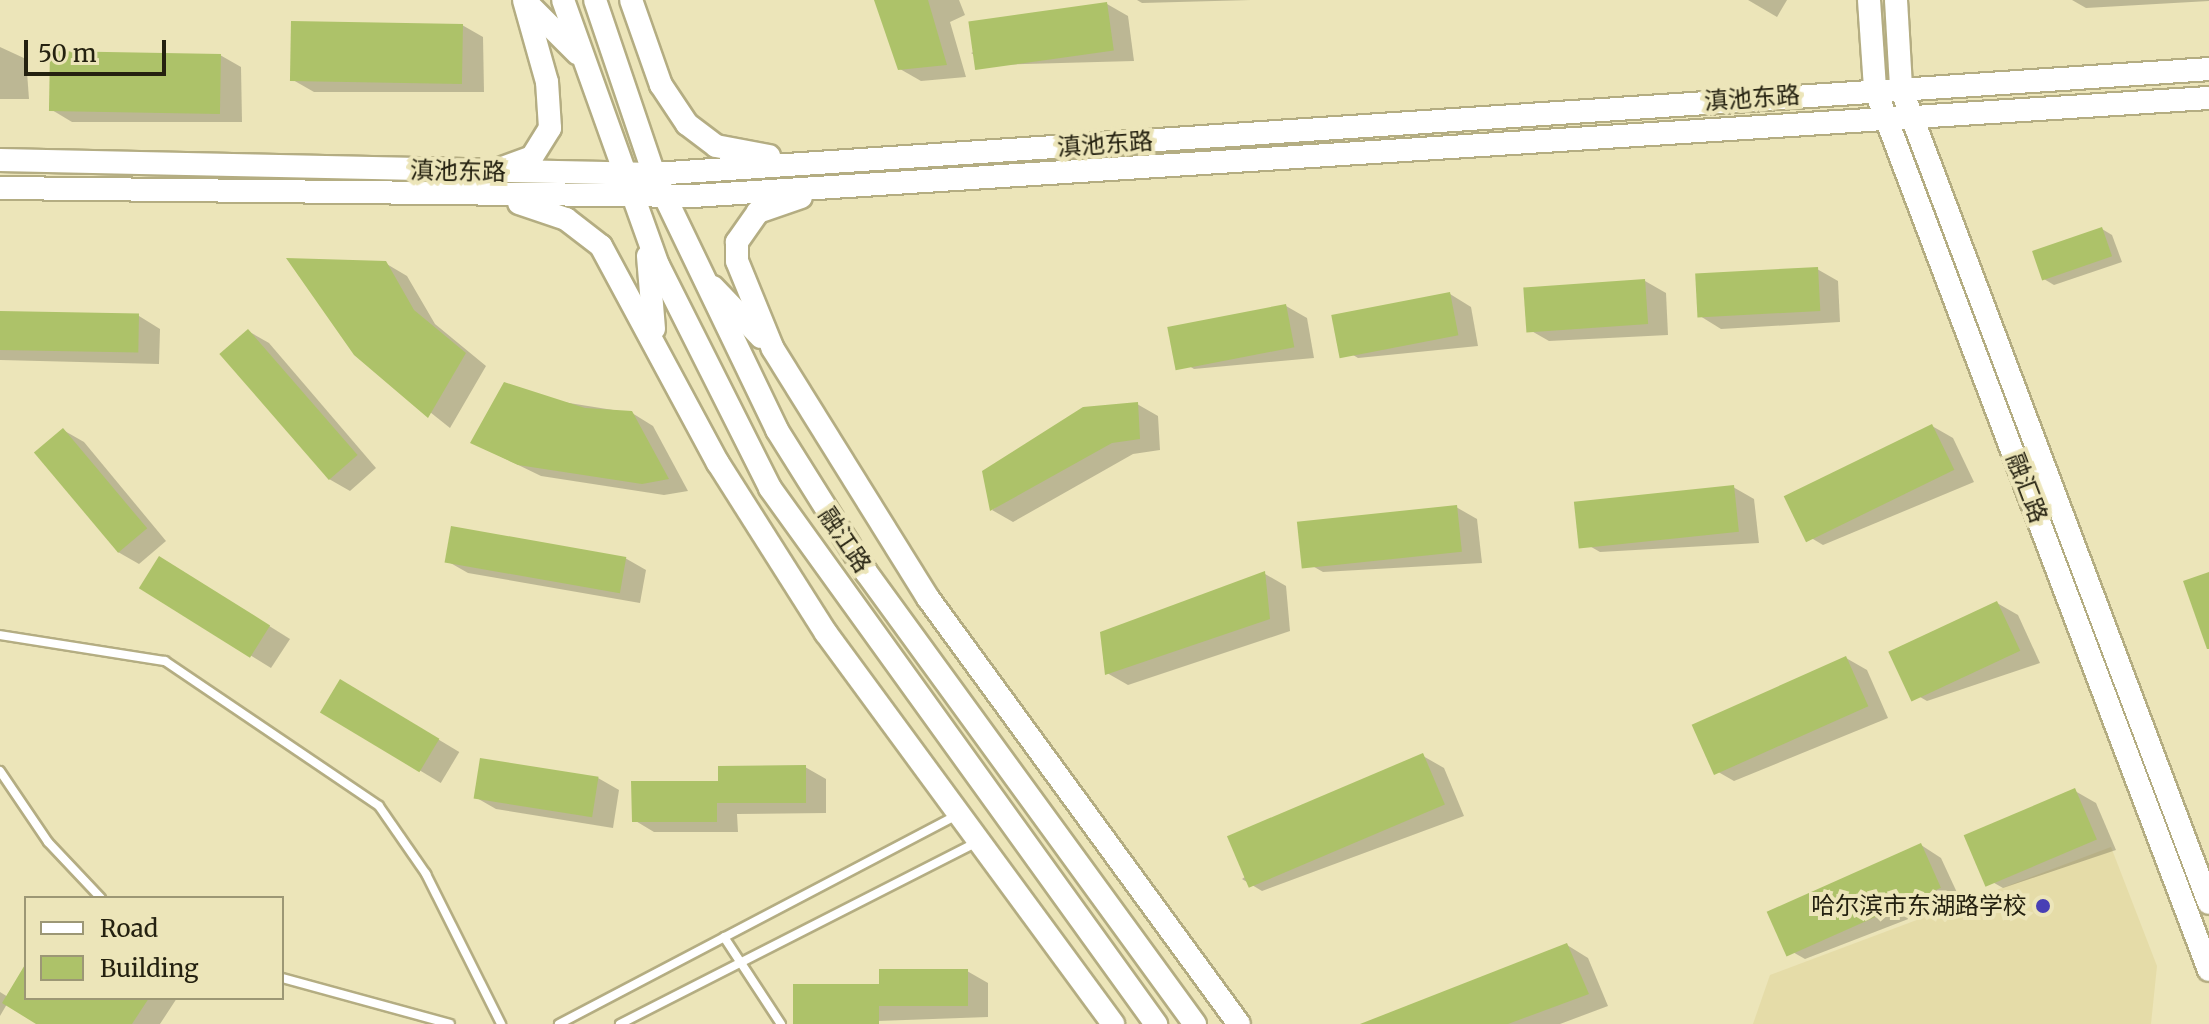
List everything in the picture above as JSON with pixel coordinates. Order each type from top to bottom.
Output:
[{"type":"street","points":[[524,0],[579,55]]},
{"type":"street","points":[[494,172],[532,157],[550,128],[547,82],[524,0]]},
{"type":"street","name":"融江路","points":[[563,0],[579,55],[646,235],[719,392],[800,535],[1156,1024]]},
{"type":"street","name":"融江路","points":[[595,0],[664,197],[818,500],[1195,1024]]},
{"type":"street","points":[[631,0],[661,85],[700,134],[740,153],[842,162]]},
{"type":"street","name":"融汇路","points":[[1869,0],[1875,89],[2209,970]]},
{"type":"street","name":"融汇路","points":[[1896,0],[1901,88],[2209,903]]},
{"type":"street","name":"滇池东路","points":[[0,160],[654,174],[1875,89],[2209,69]]},
{"type":"street","name":"滇池东路","points":[[0,188],[664,197],[2209,98]]},
{"type":"street","points":[[828,187],[758,212],[742,225],[737,261],[773,349],[928,598],[1239,1024]]},
{"type":"street","points":[[490,196],[566,219],[601,246],[794,584],[1113,1024]]},
{"type":"street","points":[[646,235],[655,343]]},
{"type":"street","points":[[703,276],[773,349]]},
{"type":"lane","points":[[0,635],[165,661],[379,806],[426,874],[501,1024]]},
{"type":"lane","points":[[0,771],[48,842],[99,896]]},
{"type":"lane","points":[[559,1024],[960,813]]},
{"type":"lane","points":[[620,1024],[980,841]]},
{"type":"lane","points":[[724,937],[781,1024]]},
{"type":"lane","points":[[284,979],[450,1024]]},
{"type":"shaded area","name":"哈尔滨市东湖路学校","points":[[2111,847],[2157,966],[2151,1024],[1753,1024],[1770,975]]},
{"type":"building","points":[[874,0],[928,0],[947,65],[898,70]]},
{"type":"building","points":[[1107,2],[1114,51],[975,70],[968,21]]},
{"type":"building","points":[[291,21],[463,24],[462,84],[290,81]]},
{"type":"building","points":[[50,51],[221,54],[220,114],[49,111]]},
{"type":"building","points":[[2102,227],[2112,256],[2042,280],[2032,251]]},
{"type":"building","points":[[286,258],[386,261],[414,310],[466,353],[428,418],[354,355]]},
{"type":"building","points":[[1818,267],[1820,311],[1697,317],[1695,273]]},
{"type":"building","points":[[1645,279],[1648,324],[1526,332],[1523,288]]},
{"type":"building","points":[[1450,292],[1458,335],[1340,358],[1331,315]]},
{"type":"building","points":[[1286,304],[1294,347],[1176,370],[1167,327]]},
{"type":"building","points":[[0,311],[139,313],[138,352],[0,350]]},
{"type":"building","points":[[248,329],[358,455],[329,480],[219,354]]},
{"type":"building","points":[[504,382],[585,408],[632,411],[669,479],[642,484],[518,465],[470,443]]},
{"type":"building","points":[[1138,402],[1140,439],[1112,443],[990,511],[982,471],[1083,407]]},
{"type":"building","points":[[1932,424],[1954,470],[1806,542],[1784,496]]},
{"type":"building","points":[[63,428],[147,528],[118,553],[34,452]]},
{"type":"building","points":[[1734,485],[1739,532],[1579,549],[1574,502]]},
{"type":"building","points":[[1457,505],[1462,552],[1302,569],[1297,522]]},
{"type":"building","points":[[451,526],[626,557],[620,593],[445,562]]},
{"type":"building","points":[[159,556],[270,625],[250,658],[139,588]]},
{"type":"building","points":[[1265,571],[1270,619],[1105,675],[1100,632]]},
{"type":"building","points":[[2209,572],[2209,649],[2207,649],[2183,581]]},
{"type":"building","points":[[1997,601],[2020,651],[1911,702],[1888,652]]},
{"type":"building","points":[[1846,656],[1868,706],[1714,775],[1692,725]]},
{"type":"building","points":[[340,679],[439,739],[419,772],[320,712]]},
{"type":"building","points":[[1423,753],[1445,805],[1249,888],[1227,836]]},
{"type":"building","points":[[480,758],[599,777],[592,817],[474,798]]},
{"type":"building","points":[[806,765],[806,803],[717,803],[717,822],[632,822],[631,781],[718,781],[718,766]]},
{"type":"building","points":[[2075,788],[2097,840],[1985,887],[1964,835]]},
{"type":"building","points":[[1921,843],[1941,888],[1787,957],[1767,912]]},
{"type":"building","points":[[1567,943],[1589,994],[1508,1024],[1360,1024]]},
{"type":"building","points":[[24,966],[24,1000],[148,1000],[132,1024],[36,1024],[2,1003]]},
{"type":"building","points":[[879,969],[968,969],[968,1006],[879,1006],[879,1024],[793,1024],[793,984],[879,984]]},
{"type":"place","name":"哈尔滨市东湖路学校","points":[[2043,906]]}]
